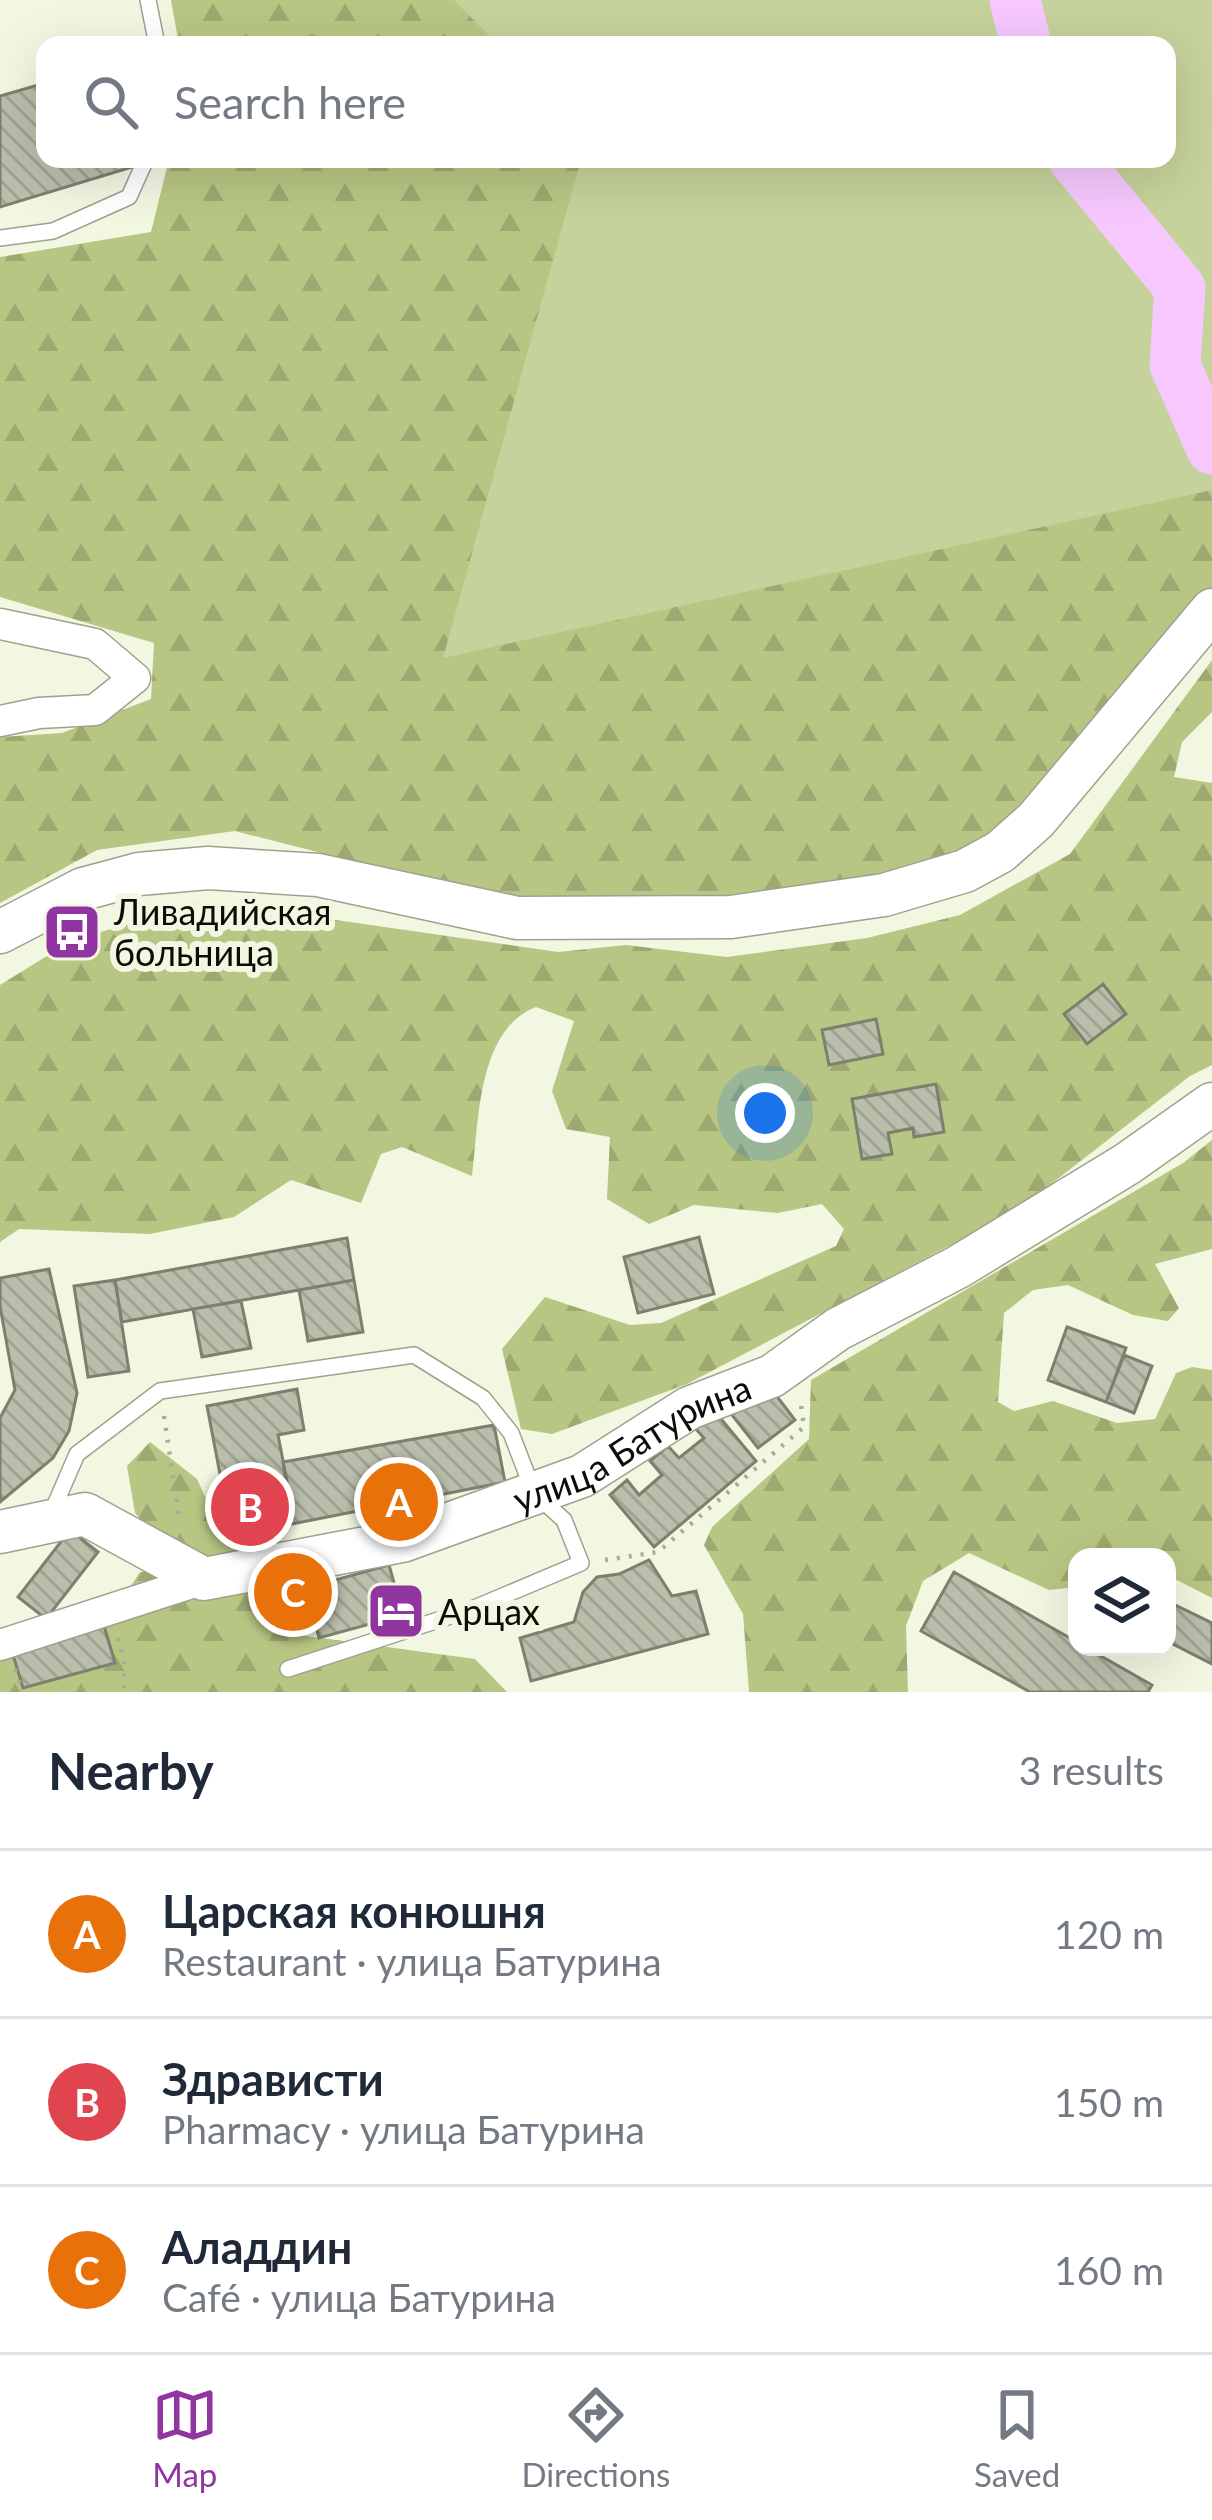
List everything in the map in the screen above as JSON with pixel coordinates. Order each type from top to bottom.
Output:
[{"type":"main road","points":[[0,932],[83,889],[139,874],[208,868],[318,875],[517,918],[731,917],[884,895],[965,871],[1000,852],[1036,820],[1212,610]]},
{"type":"main road","points":[[0,949],[64,914],[174,883],[277,885],[508,931],[710,936],[789,931],[924,904],[1011,871],[1085,805],[1212,644]]},
{"type":"main road","name":"улица Батурина","points":[[196,1575],[402,1541],[582,1476],[689,1408],[772,1376],[838,1328],[958,1267],[1127,1164],[1212,1104]]},
{"type":"main road","points":[[0,1532],[85,1514],[196,1575]]},
{"type":"street","points":[[0,624],[95,644],[135,678],[95,710],[39,713],[0,722]]},
{"type":"street","points":[[0,1645],[196,1575]]},
{"type":"lane","points":[[148,0],[155,36]]},
{"type":"lane","points":[[0,238],[52,231],[129,197],[142,168]]},
{"type":"lane","points":[[47,1522],[77,1454],[160,1391],[414,1355],[483,1398],[511,1433],[534,1493],[564,1520],[581,1563],[472,1609],[288,1669]]},
{"type":"path","points":[[581,1563],[658,1552],[804,1427],[795,1359]]},
{"type":"path","points":[[160,1391],[196,1575]]},
{"type":"path","points":[[110,1609],[124,1661],[124,1692]]},
{"type":"green space","points":[[171,0],[1104,0],[1110,36],[177,36]]},
{"type":"green space","points":[[454,0],[1212,0],[1212,490],[443,658],[579,168],[1176,168],[1176,36],[489,36]]},
{"type":"green space","points":[[1176,162],[1212,174],[1212,591],[1007,833],[945,867],[709,900],[555,913],[235,831],[97,850],[0,903],[0,737],[62,733],[151,699],[154,643],[0,597],[0,257],[151,232],[167,168],[1176,168]]},
{"type":"green space","points":[[1212,660],[1212,712],[1182,742],[1174,777],[1212,783],[1212,1065],[1190,1076],[1019,1209],[687,1384],[552,1434],[521,1429],[502,1349],[545,1297],[630,1325],[661,1323],[836,1246],[844,1229],[822,1204],[778,1213],[694,1205],[649,1224],[607,1199],[610,1137],[566,1129],[552,1091],[574,1021],[536,1007],[502,1035],[492,1056],[480,1104],[472,1176],[402,1147],[381,1154],[361,1203],[291,1180],[234,1217],[150,1234],[19,1229],[0,1242],[0,985],[71,941],[204,901],[558,952],[626,945],[727,957],[867,938],[960,915],[1070,854]]},
{"type":"green space","points":[[1212,1140],[1212,1249],[1155,1264],[1179,1308],[1168,1321],[1133,1315],[1068,1285],[1033,1290],[1004,1313],[998,1402],[1014,1411],[1053,1401],[1117,1423],[1155,1419],[1176,1373],[1192,1367],[1212,1370],[1212,1598],[1176,1580],[1176,1548],[1068,1548],[1068,1588],[1049,1590],[969,1553],[923,1581],[906,1626],[908,1692],[749,1692],[743,1614],[704,1545],[712,1527],[809,1439],[811,1380],[1183,1163]]},
{"type":"green space","points":[[150,1442],[197,1479],[225,1540],[307,1559],[284,1608],[299,1635],[475,1659],[507,1692],[0,1692],[0,1660],[103,1628],[140,1572],[186,1570],[135,1513],[127,1466]]},
{"type":"building","points":[[36,86],[36,168],[129,168],[0,207],[0,96]]},
{"type":"building","points":[[1103,984],[1126,1014],[1087,1044],[1064,1014]]},
{"type":"building","points":[[876,1019],[883,1054],[829,1065],[822,1030]]},
{"type":"building","points":[[936,1084],[944,1132],[914,1137],[913,1128],[888,1133],[892,1154],[862,1159],[852,1099]]},
{"type":"building","points":[[699,1237],[714,1294],[638,1313],[624,1257]]},
{"type":"building","points":[[347,1238],[354,1280],[122,1322],[115,1280]]},
{"type":"building","points":[[49,1269],[77,1393],[69,1431],[53,1458],[0,1502],[0,1418],[15,1390],[0,1306],[0,1278]]},
{"type":"building","points":[[115,1280],[129,1371],[88,1377],[74,1286]]},
{"type":"building","points":[[354,1280],[363,1332],[308,1341],[299,1290]]},
{"type":"building","points":[[241,1301],[251,1348],[202,1357],[193,1309]]},
{"type":"building","points":[[1067,1327],[1126,1348],[1106,1402],[1048,1380]]},
{"type":"building","points":[[1124,1355],[1152,1366],[1134,1413],[1106,1402]]},
{"type":"building","points":[[769,1386],[795,1420],[758,1448],[732,1415]]},
{"type":"building","points":[[297,1389],[304,1430],[278,1435],[287,1481],[270,1484],[273,1503],[227,1511],[207,1406]]},
{"type":"building","points":[[712,1408],[756,1461],[654,1547],[610,1495],[627,1480],[639,1495],[662,1475],[650,1461],[668,1446],[679,1458],[704,1438],[692,1425]]},
{"type":"building","points":[[494,1425],[505,1482],[292,1524],[283,1462]]},
{"type":"building","points":[[70,1530],[98,1552],[46,1619],[18,1597]]},
{"type":"building","points":[[649,1560],[672,1596],[696,1591],[708,1634],[531,1681],[520,1638],[574,1622],[583,1592],[597,1577],[619,1574]]},
{"type":"building","points":[[389,1565],[403,1615],[319,1638],[306,1588]]},
{"type":"building","points":[[954,1572],[1068,1637],[1068,1656],[1101,1656],[1152,1685],[1148,1692],[1030,1692],[921,1631]]},
{"type":"building","points":[[1176,1605],[1212,1623],[1212,1664],[1176,1646]]},
{"type":"building","points":[[102,1619],[115,1663],[23,1688],[11,1648]]},
{"type":"waterway","points":[[1015,0],[1024,36]]},
{"type":"waterway","points":[[1081,168],[1180,288],[1175,365],[1212,449]]},
{"type":"place","name":"Ливадийская больница","points":[[72,932]]},
{"type":"place","name":"Царская конюшня","points":[[399,1502]]},
{"type":"place","name":"Здрависти","points":[[250,1507]]},
{"type":"place","name":"Аладдин","points":[[293,1592]]},
{"type":"place","name":"Арцах","points":[[396,1611]]}]
